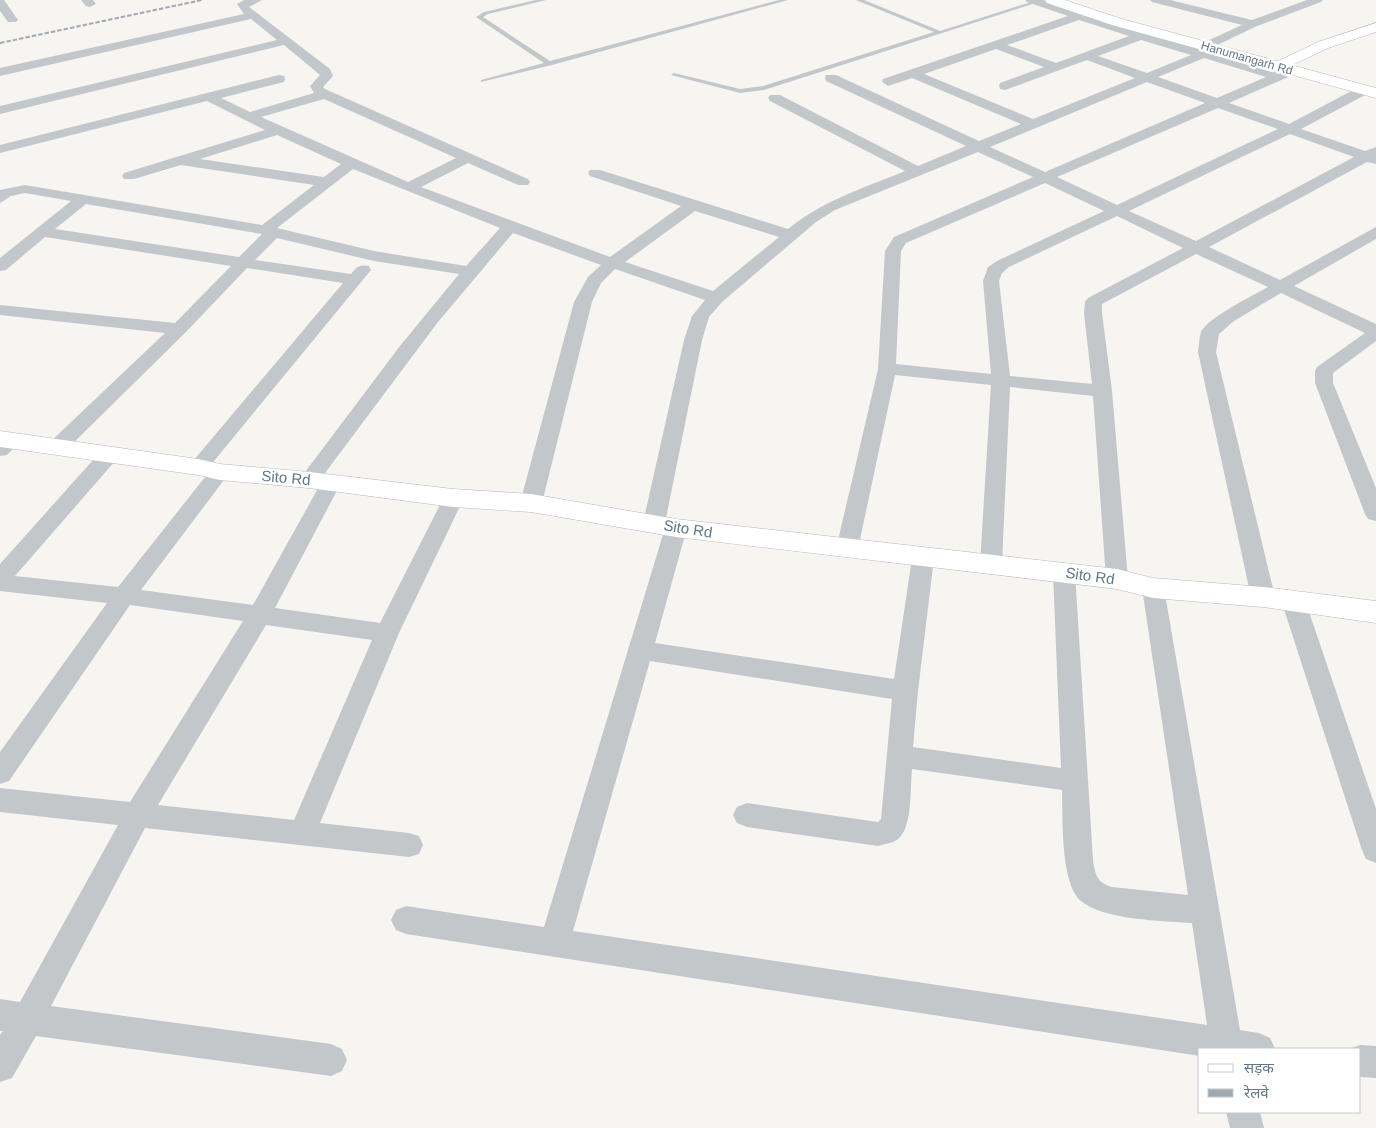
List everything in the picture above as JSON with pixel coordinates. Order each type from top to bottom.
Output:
[{"type":"main road","name":"Hanumangarh Rd","points":[[1052,0],[1117,22],[1370,92]]},
{"type":"main road","points":[[1286,68],[1352,34],[1376,27]]},
{"type":"main road","points":[[1286,68],[1376,34]]},
{"type":"main road","name":"Sito Rd","points":[[4,443],[56,448],[209,470],[453,498],[531,503],[665,526],[922,558],[1064,572],[1117,579],[1152,588],[1263,597],[1294,603],[1376,612]]},
{"type":"street","points":[[256,0],[248,2],[243,6],[326,72],[327,76],[316,86],[320,92],[523,182]]},
{"type":"street","points":[[1072,0],[1208,49]]},
{"type":"street","points":[[1156,0],[1253,24]]},
{"type":"street","points":[[554,943],[598,801],[640,650],[665,526],[693,340],[701,316],[716,298],[810,219],[830,206],[1147,78],[1208,49],[1253,24],[1315,0]]},
{"type":"street","points":[[1034,1],[1140,36],[1208,49],[1286,68]]},
{"type":"street","points":[[0,2],[12,20]]},
{"type":"street","points":[[0,72],[252,15]]},
{"type":"street","points":[[888,82],[1079,16]]},
{"type":"street","points":[[1005,86],[1140,36]]},
{"type":"street","points":[[0,110],[286,41]]},
{"type":"street","points":[[997,45],[1055,67]]},
{"type":"street","points":[[1085,56],[1290,129],[1373,156]]},
{"type":"street","points":[[847,549],[887,369],[893,251],[900,240],[1217,103],[1286,68]]},
{"type":"street","points":[[913,74],[1032,124]]},
{"type":"street","points":[[831,78],[1045,176],[1376,332],[1324,371],[1324,383],[1376,514]]},
{"type":"street","points":[[0,150],[279,79]]},
{"type":"street","points":[[991,564],[1001,380],[991,281],[994,271],[1002,264],[1370,92]]},
{"type":"street","points":[[248,117],[324,94]]},
{"type":"street","points":[[209,97],[276,131],[409,187],[612,263],[716,298]]},
{"type":"street","points":[[775,98],[918,172]]},
{"type":"street","points":[[129,176],[276,131]]},
{"type":"street","points":[[1117,579],[1102,391],[1092,313],[1094,302],[1194,247],[1373,156]]},
{"type":"street","points":[[409,187],[468,158]]},
{"type":"street","points":[[178,160],[326,182]]},
{"type":"street","points":[[56,448],[244,262],[269,231],[326,182],[351,164]]},
{"type":"street","points":[[595,173],[791,236]]},
{"type":"street","points":[[0,198],[6,193],[24,189],[269,231],[374,256],[469,271]]},
{"type":"street","points":[[0,266],[83,199]]},
{"type":"street","points":[[531,503],[583,302],[594,282],[612,263],[693,205]]},
{"type":"street","points":[[0,1066],[14,1017],[260,614],[320,482],[401,357],[469,271],[511,225]]},
{"type":"street","points":[[42,232],[355,280]]},
{"type":"street","points":[[1263,597],[1207,352],[1210,332],[1228,317],[1376,232]]},
{"type":"street","points":[[0,773],[124,596],[209,470],[374,256]]},
{"type":"street","points":[[0,310],[179,328]]},
{"type":"street","points":[[887,369],[1102,391]]},
{"type":"street","points":[[0,579],[109,455]]},
{"type":"street","points":[[302,834],[387,633],[453,498]]},
{"type":"street","points":[[746,815],[868,834],[878,834],[887,831],[894,823],[905,691],[922,558]]},
{"type":"street","points":[[1064,572],[1082,880],[1092,893],[1110,902],[1204,910]]},
{"type":"street","points":[[0,583],[124,596],[387,633]]},
{"type":"street","points":[[1152,588],[1227,1047]]},
{"type":"street","points":[[1294,603],[1376,850]]},
{"type":"street","points":[[640,650],[905,691]]},
{"type":"street","points":[[900,756],[1075,781]]},
{"type":"street","points":[[0,800],[409,845]]},
{"type":"street","points":[[406,920],[1243,1048]]},
{"type":"street","points":[[14,1017],[331,1060]]},
{"type":"street","points":[[1361,1061],[1376,1062]]},
{"type":"street","points":[[1243,1113],[1247,1128]]},
{"type":"lane","points":[[543,0],[486,13],[479,17],[550,64]]},
{"type":"lane","points":[[484,81],[785,0]]},
{"type":"lane","points":[[859,0],[938,32]]},
{"type":"lane","points":[[674,75],[740,91],[752,91],[1034,1]]},
{"type":"railway","points":[[0,43],[202,0]]}]
